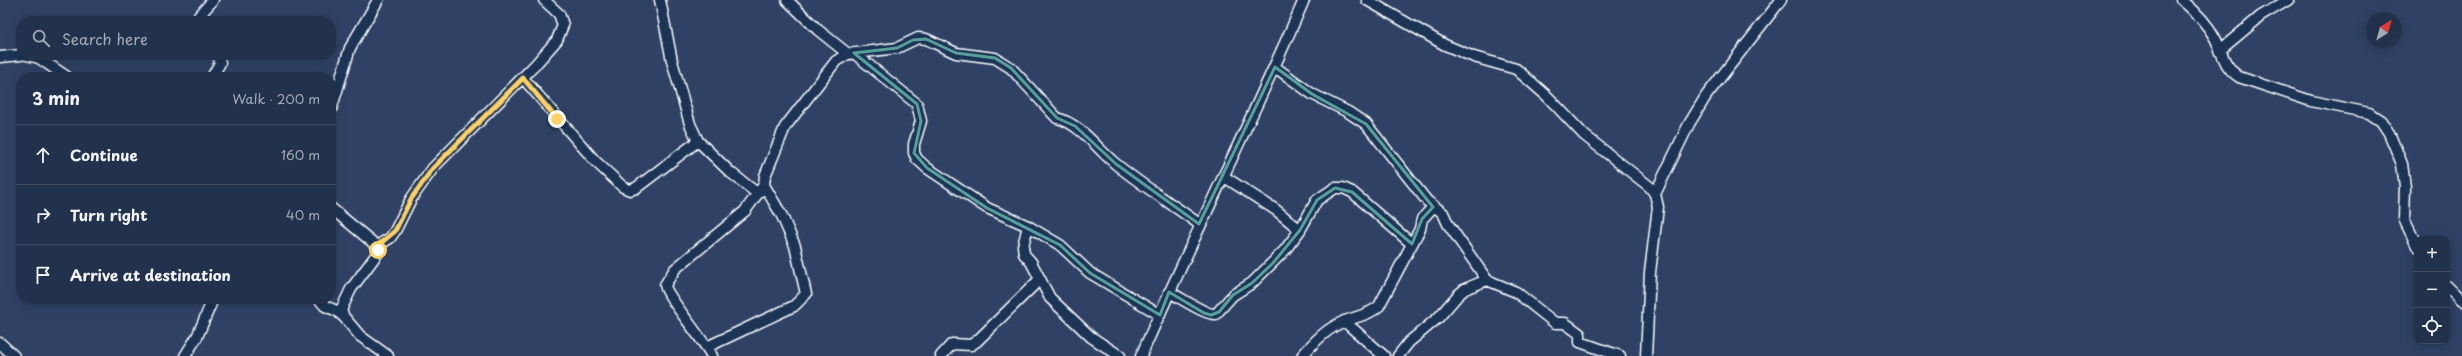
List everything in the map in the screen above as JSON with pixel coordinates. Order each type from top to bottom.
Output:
[{"type":"street","points":[[199,16],[213,0]]},
{"type":"street","points":[[336,94],[350,48],[378,0]]},
{"type":"street","points":[[377,246],[395,231],[411,199],[433,168],[523,78],[557,40],[563,24],[559,14],[544,0]]},
{"type":"street","points":[[660,0],[672,60],[690,124],[698,141],[730,172],[761,190],[782,216],[795,246],[806,294],[794,306],[710,351],[668,295],[665,285],[675,269],[736,220],[761,190],[782,134],[791,118],[836,61],[851,53],[897,48],[913,40],[926,38],[956,53],[995,58],[1011,68],[1057,118],[1066,120],[1075,126],[1116,164],[1199,224]]},
{"type":"street","points":[[787,0],[851,53],[917,104],[921,122],[920,131],[914,144],[917,159],[987,208],[1028,226],[1060,245],[1090,273],[1160,315]]},
{"type":"street","points":[[1141,356],[1199,224],[1275,67],[1304,0]]},
{"type":"street","points":[[1367,0],[1445,45],[1474,57],[1516,69],[1547,96],[1584,136],[1642,180],[1655,194]]},
{"type":"street","points":[[1646,356],[1650,272],[1657,218],[1655,194],[1689,124],[1706,96],[1781,0]]},
{"type":"street","points":[[2182,0],[2206,25],[2216,39],[2219,51],[2230,71],[2245,80],[2303,99],[2369,113],[2381,121],[2402,164],[2405,187],[2404,219],[2414,240]]},
{"type":"street","points":[[2219,51],[2261,16],[2288,0]]},
{"type":"street","points":[[0,57],[16,55]]},
{"type":"street","points":[[42,60],[59,72]]},
{"type":"street","points":[[215,72],[220,63],[219,60]]},
{"type":"street","points":[[1275,67],[1312,94],[1348,112],[1366,124],[1433,207],[1443,213],[1448,224],[1487,280],[1516,292],[1555,323],[1565,323],[1580,334],[1580,342],[1620,356]]},
{"type":"street","points":[[523,78],[594,160],[623,187],[630,190],[636,188],[698,141]]},
{"type":"street","points":[[1223,176],[1276,210],[1300,230]]},
{"type":"street","points":[[1169,292],[1187,300],[1204,313],[1216,314],[1233,295],[1260,276],[1300,230],[1317,200],[1335,188],[1343,188],[1352,192],[1412,244]]},
{"type":"street","points":[[1302,356],[1324,333],[1344,321],[1362,316],[1379,306],[1412,244],[1422,219],[1433,207]]},
{"type":"street","points":[[336,212],[377,246]]},
{"type":"street","points":[[1028,226],[1023,246],[1024,254],[1050,298],[1091,337],[1120,356]]},
{"type":"street","points":[[344,317],[341,310],[345,301],[377,254],[377,246]]},
{"type":"street","points":[[942,356],[952,344],[971,345],[977,341],[1040,279]]},
{"type":"street","points":[[1400,356],[1409,342],[1439,317],[1458,295],[1465,289],[1487,280]]},
{"type":"street","points":[[2450,289],[2462,301]]},
{"type":"street","points":[[185,356],[197,337],[211,304]]},
{"type":"street","points":[[324,304],[337,311],[360,336],[388,356]]},
{"type":"street","points":[[1344,321],[1384,356]]},
{"type":"street","points":[[0,343],[14,356]]},
{"type":"highlighted area","points":[[926,39],[956,53],[995,58],[1011,68],[1057,118],[1075,126],[1116,164],[1199,224],[1275,67],[1312,94],[1366,124],[1433,207],[1422,219],[1412,244],[1352,192],[1335,188],[1317,200],[1300,230],[1273,263],[1252,283],[1233,295],[1219,312],[1211,315],[1204,313],[1169,292],[1160,315],[1090,273],[1060,245],[987,208],[927,168],[914,153],[921,121],[917,104],[854,53],[897,48],[913,40]]},
{"type":"route","points":[[378,250],[377,246],[390,238],[395,231],[411,199],[433,168],[469,130],[523,78],[557,119]]}]
